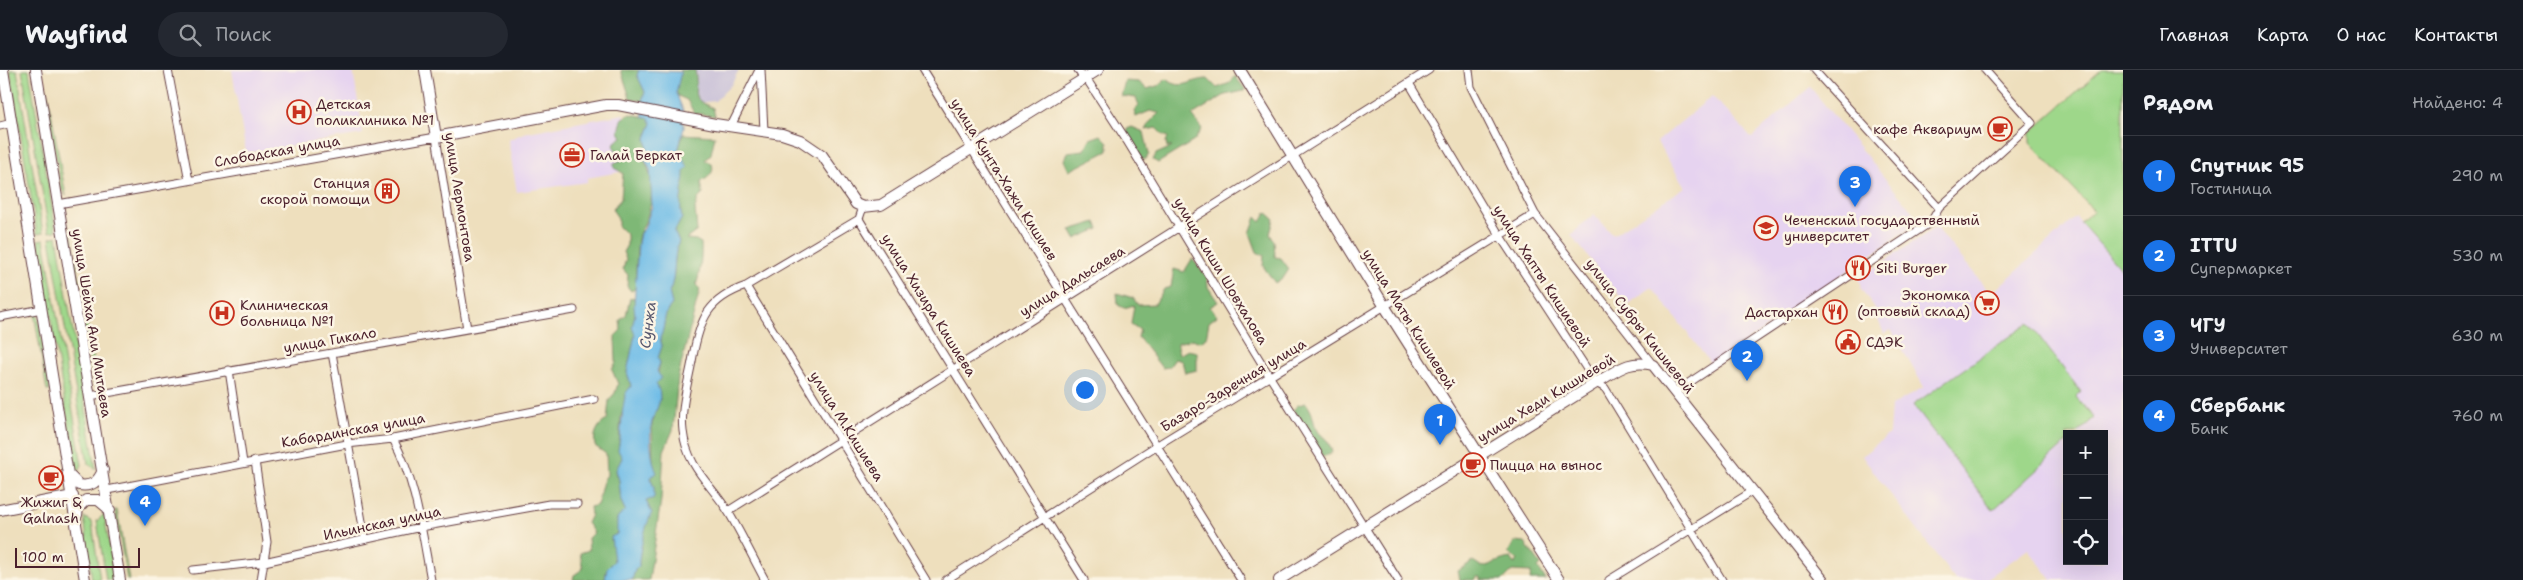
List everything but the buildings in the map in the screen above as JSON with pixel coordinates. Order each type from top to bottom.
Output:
[{"type":"street","points":[[3,70],[70,476],[85,580]]},
{"type":"street","name":"улица Шейха Али Митаева","points":[[36,70],[103,470],[111,489],[110,510],[120,580]]},
{"type":"street","points":[[168,70],[188,181]]},
{"type":"street","name":"улица Лермонтова","points":[[425,70],[467,329]]},
{"type":"street","points":[[731,126],[760,70]]},
{"type":"street","points":[[760,70],[764,131],[791,136],[815,149],[828,162],[850,197],[863,207],[881,205],[1082,76],[1098,70]]},
{"type":"street","name":"улица Кунта-Хажи Кишиев","points":[[922,70],[1241,580]]},
{"type":"street","name":"улица Маты Кишиевой","points":[[1240,70],[1385,307],[1559,580]]},
{"type":"street","name":"улица Дальсаева","points":[[728,511],[954,368],[1065,301],[1429,70]]},
{"type":"street","name":"улица Субры Кишиевой","points":[[1469,70],[1471,87],[1535,214],[1823,580]]},
{"type":"street","points":[[1814,70],[1939,208]]},
{"type":"street","points":[[1675,392],[1931,222],[1939,208],[2032,123],[1985,70]]},
{"type":"street","name":"улица Киши Шовхалова","points":[[1082,76],[1180,228],[1270,377],[1398,580]]},
{"type":"street","name":"улица Хапты Кишиевой","points":[[1409,83],[1500,236],[1596,383],[1605,388],[1722,580]]},
{"type":"street","name":"Слободская улица","points":[[58,204],[606,105],[618,105],[715,124],[764,131]]},
{"type":"street","points":[[0,126],[12,123]]},
{"type":"street","points":[[765,580],[728,511],[697,470],[685,444],[682,417],[701,324],[707,312],[720,297],[746,286],[859,219],[863,207]]},
{"type":"street","name":"Базаро-Заречная улица","points":[[946,580],[1156,446],[1535,214]]},
{"type":"street","name":"улица Хизира Кишиева","points":[[859,219],[954,368],[1084,580]]},
{"type":"street","name":"улица М.Кишиева","points":[[746,286],[926,580]]},
{"type":"street","points":[[0,317],[42,308]]},
{"type":"street","name":"улица Гикало","points":[[90,396],[574,310]]},
{"type":"street","points":[[332,353],[365,538]]},
{"type":"street","name":"улица Хеди Кишиевой","points":[[1279,580],[1630,363],[1639,362],[1653,365]]},
{"type":"street","points":[[229,370],[243,464]]},
{"type":"street","name":"Кабардинская улица","points":[[111,489],[347,444],[392,439],[594,399]]},
{"type":"street","points":[[392,439],[403,457],[421,527],[431,580]]},
{"type":"street","points":[[255,461],[267,542],[261,580]]},
{"type":"street","points":[[70,476],[79,485],[90,485],[97,481],[103,470]]},
{"type":"street","points":[[1609,580],[1690,528],[1753,491]]},
{"type":"street","points":[[0,510],[73,496]]},
{"type":"street","points":[[76,515],[78,508],[86,500],[98,500],[110,510]]},
{"type":"street","name":"Ильинская улица","points":[[193,570],[264,562],[365,538],[549,504],[577,504]]},
{"type":"shaded area","name":"Детская поликлиника №1","points":[[232,70],[353,70],[363,134],[246,153]]},
{"type":"shaded area","points":[[688,70],[739,70],[731,85],[715,101],[697,103]]},
{"type":"shaded area","name":"Чеченский государственный университет","points":[[1810,87],[1920,221],[1712,365],[1652,287],[1627,305],[1571,235],[1594,214],[1613,235],[1685,187],[1657,142],[1712,96],[1752,138]]},
{"type":"shaded area","name":"Галай Беркат","points":[[624,114],[636,169],[587,178],[587,182],[517,192],[508,140],[524,133]]},
{"type":"shaded area","points":[[2076,217],[2123,271],[2123,580],[2052,580],[2028,549],[1985,580],[1955,580],[1862,456],[1889,434],[1891,406],[1924,387],[1891,330],[1884,334],[1877,317],[1879,315],[1860,287],[1862,285],[1858,279],[1936,227],[1991,294]]},
{"type":"green space","points":[[10,70],[17,70],[43,233],[37,234]]},
{"type":"green space","points":[[22,70],[29,70],[56,231],[49,232]]},
{"type":"green space","points":[[621,70],[639,70],[637,75],[645,92],[642,101],[630,98]]},
{"type":"green space","points":[[679,70],[695,70],[696,97],[704,104],[713,108],[715,116],[694,113],[687,100],[678,96],[676,90],[681,72]]},
{"type":"green space","points":[[2101,70],[2123,70],[2123,271],[2080,222],[2094,211],[2030,143],[2030,133]]},
{"type":"green space","points":[[1235,76],[1245,89],[1244,91],[1225,95],[1192,115],[1202,129],[1194,141],[1158,163],[1153,160],[1156,154],[1172,147],[1167,147],[1168,137],[1156,128],[1146,130],[1150,122],[1159,113],[1150,111],[1136,117],[1134,110],[1139,105],[1136,98],[1121,96],[1125,81],[1139,82],[1147,89],[1160,85],[1166,79],[1172,83],[1182,85],[1208,79],[1217,88],[1230,83]]},
{"type":"green space","points":[[44,89],[47,89],[66,196],[62,190]]},
{"type":"green space","points":[[630,114],[647,117],[652,123],[646,138],[648,149],[644,160],[651,178],[650,206],[639,236],[636,258],[636,285],[635,289],[631,291],[627,286],[628,275],[623,269],[626,259],[623,252],[627,245],[627,235],[618,226],[618,218],[612,209],[621,199],[623,173],[614,168],[614,163],[627,158],[627,156],[617,152],[614,147],[615,142],[622,137],[619,132],[622,119]]},
{"type":"green space","points":[[1132,127],[1144,132],[1149,154],[1146,159],[1142,159],[1129,140],[1127,129]]},
{"type":"green space","points":[[683,134],[715,136],[711,154],[705,160],[712,164],[713,170],[701,182],[703,194],[698,199],[695,208],[697,231],[686,239],[696,240],[701,243],[699,276],[696,285],[700,289],[678,377],[673,430],[664,451],[661,500],[649,580],[632,580],[635,570],[639,566],[643,539],[651,513],[646,501],[654,488],[650,476],[653,465],[652,424],[660,399],[656,384],[660,363],[658,358],[662,346],[660,338],[665,316],[672,304],[669,292],[673,280],[679,241],[674,232],[682,218],[683,168],[678,151]]},
{"type":"green space","points":[[1101,135],[1108,142],[1108,151],[1069,171],[1064,160],[1067,152],[1084,150],[1090,139]]},
{"type":"green space","points":[[1266,212],[1274,219],[1270,234],[1274,241],[1275,257],[1281,258],[1289,269],[1284,277],[1275,283],[1263,266],[1264,256],[1257,252],[1250,233],[1256,217],[1261,222]]},
{"type":"green space","points":[[1096,222],[1099,229],[1075,239],[1070,230]]},
{"type":"green space","points":[[71,232],[81,290],[76,287],[67,233]]},
{"type":"green space","points":[[57,236],[96,469],[88,464],[50,238]]},
{"type":"green space","points":[[44,239],[82,465],[78,472],[76,472],[38,240]]},
{"type":"green space","points":[[1192,259],[1207,276],[1208,287],[1218,302],[1210,307],[1217,316],[1209,322],[1206,338],[1199,342],[1193,339],[1177,343],[1179,355],[1188,350],[1197,352],[1197,370],[1185,373],[1182,361],[1175,359],[1169,367],[1162,368],[1138,337],[1140,330],[1131,324],[1134,305],[1124,308],[1118,305],[1117,293],[1133,298],[1138,305],[1155,304],[1164,289],[1171,287],[1174,269],[1184,272]]},
{"type":"green space","points":[[633,297],[635,301],[635,335],[627,372],[631,386],[625,395],[625,406],[621,416],[619,445],[622,458],[616,472],[619,480],[621,501],[625,510],[617,519],[618,531],[611,540],[614,547],[614,561],[606,571],[605,580],[573,580],[574,575],[583,569],[580,553],[589,550],[588,538],[594,533],[587,523],[591,515],[590,507],[597,505],[603,482],[607,475],[606,454],[595,446],[596,431],[607,420],[609,400],[615,393],[618,384],[612,370],[616,362],[615,336],[621,330],[620,320],[626,315],[630,298]]},
{"type":"green space","points":[[34,313],[38,316],[50,391],[47,391]]},
{"type":"green space","points":[[86,316],[99,390],[94,384],[83,320]]},
{"type":"green space","points":[[2029,323],[2081,392],[2076,397],[2094,418],[2080,430],[2063,430],[2063,446],[1993,510],[1913,405]]},
{"type":"green space","points":[[1306,403],[1317,429],[1327,440],[1332,452],[1323,457],[1293,410],[1298,405]]},
{"type":"green space","points":[[115,510],[117,510],[129,580],[127,580]]},
{"type":"green space","points":[[104,514],[115,580],[106,580],[97,521]]},
{"type":"green space","points":[[84,517],[92,522],[100,580],[92,580]]},
{"type":"green space","points":[[1514,542],[1525,543],[1541,565],[1538,568],[1546,580],[1530,580],[1531,572],[1512,571],[1503,580],[1481,580],[1481,577],[1477,577],[1475,580],[1460,580],[1458,571],[1473,561],[1482,567],[1511,558],[1515,564],[1518,560],[1508,553]]},
{"type":"water","name":"Сунжа","points":[[639,70],[681,72],[676,93],[683,110],[684,128],[678,151],[688,167],[684,171],[681,206],[682,218],[674,232],[679,241],[673,280],[669,292],[672,304],[665,316],[660,338],[662,346],[658,358],[660,363],[657,371],[661,378],[656,384],[659,389],[660,398],[652,422],[651,434],[652,455],[657,473],[650,477],[654,488],[654,498],[646,501],[652,513],[643,539],[639,566],[635,570],[632,580],[605,580],[607,568],[614,561],[611,537],[617,534],[617,519],[625,510],[621,501],[616,470],[622,458],[618,450],[624,403],[626,393],[631,386],[627,372],[635,335],[632,327],[635,314],[638,243],[640,233],[644,229],[652,206],[650,170],[644,157],[648,149],[646,138],[652,123],[647,117],[643,117],[642,101],[645,92],[637,75]]},
{"type":"place","name":"Детская поликлиника №1","points":[[299,112]]},
{"type":"place","name":"кафе Аквариум","points":[[2000,129]]},
{"type":"place","name":"Галай Беркат","points":[[572,155]]},
{"type":"place","name":"Станция скорой помощи","points":[[387,191]]},
{"type":"place","name":"ЧГУ","points":[[1855,207]]},
{"type":"place","name":"Чеченский государственный университет","points":[[1766,228]]},
{"type":"place","name":"Siti Burger","points":[[1858,268]]},
{"type":"place","name":"Экономка (оптовый склад)","points":[[1987,303]]},
{"type":"place","name":"Дастархан","points":[[1835,312]]},
{"type":"place","name":"Клиническая больница №1","points":[[222,313]]},
{"type":"place","name":"СДЭК","points":[[1848,342]]},
{"type":"place","name":"ITTU","points":[[1747,381]]},
{"type":"place","name":"Спутник 95","points":[[1440,445]]},
{"type":"place","name":"Пицца на вынос","points":[[1473,465]]},
{"type":"place","name":"Жижиг & Galnash","points":[[51,478]]},
{"type":"place","name":"Сбербанк","points":[[145,526]]}]
